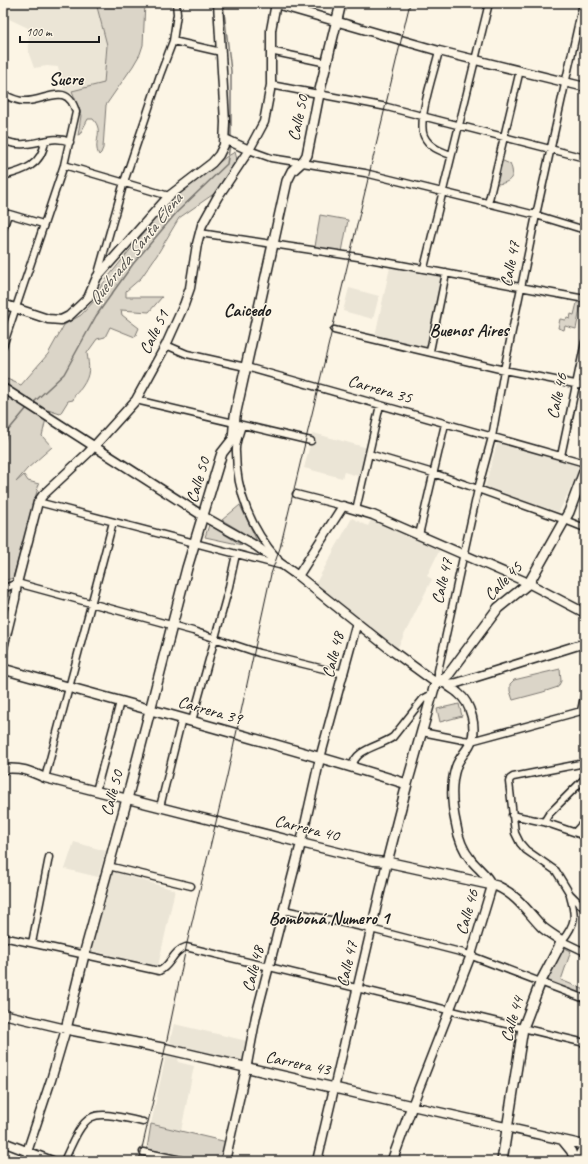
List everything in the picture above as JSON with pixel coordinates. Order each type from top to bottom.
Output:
[{"type":"main road","name":"Calle 50","points":[[66,1029],[84,955],[195,543],[222,453],[232,447],[238,424],[246,367],[287,180],[292,171],[300,162],[304,160],[307,155],[319,94],[342,3]]},
{"type":"main road","name":"Calle 45","points":[[442,684],[498,608],[529,583],[565,520],[585,470]]},
{"type":"main road","name":"Carrera 39","points":[[3,669],[182,718],[407,784]]},
{"type":"main road","name":"Calle 47","points":[[387,862],[432,694],[442,684]]},
{"type":"main road","name":"Carrera 40","points":[[387,862],[505,890],[518,899],[541,926],[562,941]]},
{"type":"main road","name":"Calle 44","points":[[502,1161],[523,1028],[541,981],[562,941]]},
{"type":"main road","name":"Carrera 43","points":[[66,1029],[167,1049],[412,1106]]},
{"type":"main road","name":"Calle 46","points":[[392,1161],[412,1106]]},
{"type":"street","points":[[3,304],[48,319],[61,320],[69,316],[88,298],[97,277],[124,182],[173,41],[177,14],[176,3]]},
{"type":"street","points":[[97,277],[169,196],[217,158],[227,140],[218,3]]},
{"type":"street","points":[[276,3],[439,51],[585,87]]},
{"type":"street","name":"Calle 51","points":[[3,648],[16,583],[38,502],[43,495],[94,447],[136,400],[166,345],[184,305],[190,288],[202,226],[217,198],[249,150],[264,122],[271,85],[271,30],[276,3]]},
{"type":"street","points":[[424,268],[489,3]]},
{"type":"street","name":"Calle 47","points":[[442,684],[438,671],[478,490],[492,437],[504,370],[536,216],[583,3]]},
{"type":"street","points":[[173,41],[221,52]]},
{"type":"street","points":[[270,51],[327,63]]},
{"type":"street","points":[[439,51],[423,116],[422,128],[428,142],[433,147],[451,155]]},
{"type":"street","points":[[488,204],[520,70]]},
{"type":"street","points":[[271,85],[385,106],[585,158]]},
{"type":"street","points":[[3,94],[25,101],[59,94],[69,98],[74,104],[76,112],[64,165],[3,346]]},
{"type":"street","points":[[3,140],[24,145],[55,138],[70,142]]},
{"type":"street","points":[[227,140],[271,158],[365,173],[536,216],[585,230]]},
{"type":"street","points":[[3,176],[17,173],[33,165],[44,149],[45,141]]},
{"type":"street","points":[[239,145],[240,164]]},
{"type":"street","points":[[64,165],[169,196]]},
{"type":"street","points":[[3,229],[9,214],[43,224]]},
{"type":"street","points":[[200,233],[424,268],[585,299]]},
{"type":"street","points":[[430,351],[446,273]]},
{"type":"street","points":[[334,330],[430,351],[504,370],[585,386]]},
{"type":"street","name":"Calle 46","points":[[561,456],[585,342]]},
{"type":"street","name":"Carrera 35","points":[[166,345],[186,354],[246,367],[585,463]]},
{"type":"street","name":"Calle 46","points":[[3,388],[204,516],[256,546],[285,566],[391,650],[432,680],[459,693],[467,706],[473,724],[471,741],[460,758],[454,772],[452,787],[454,812],[461,844],[470,859],[485,874],[492,886],[471,955],[412,1106]]},
{"type":"street","points":[[136,400],[311,441]]},
{"type":"street","points":[[356,510],[380,405]]},
{"type":"street","points":[[419,535],[445,424]]},
{"type":"street","points":[[232,447],[239,485],[250,517],[264,541],[285,566]]},
{"type":"street","points":[[369,454],[433,473],[585,528]]},
{"type":"street","points":[[296,494],[373,515],[529,583],[585,613]]},
{"type":"street","points":[[38,502],[285,566]]},
{"type":"street","points":[[298,576],[343,506]]},
{"type":"street","points":[[46,778],[91,603],[114,522]]},
{"type":"street","points":[[192,721],[228,591],[236,554]]},
{"type":"street","points":[[3,589],[16,583],[172,626],[259,653],[344,674]]},
{"type":"street","name":"Calle 48","points":[[225,1161],[256,1016],[301,843],[320,758],[357,622]]},
{"type":"street","points":[[442,684],[457,683],[585,643]]},
{"type":"street","points":[[422,732],[471,741],[583,711],[585,692]]},
{"type":"street","points":[[352,767],[357,755],[393,737],[424,699],[432,694]]},
{"type":"street","points":[[96,791],[120,702]]},
{"type":"street","points":[[160,807],[182,718]]},
{"type":"street","points":[[585,763],[513,777],[509,782],[515,833],[520,843],[526,850],[556,871],[570,894],[585,909]]},
{"type":"street","name":"Carrera 40","points":[[3,769],[25,769],[46,778],[127,799],[374,861],[387,862]]},
{"type":"street","points":[[544,822],[549,814],[585,778]]},
{"type":"street","points":[[512,815],[544,822],[585,836]]},
{"type":"street","points":[[575,832],[585,821]]},
{"type":"street","points":[[32,944],[49,856]]},
{"type":"street","name":"Calle 47","points":[[317,1161],[387,862]]},
{"type":"street","points":[[108,866],[191,886]]},
{"type":"street","name":"Calle 44","points":[[562,941],[570,929],[575,917],[570,894]]},
{"type":"street","points":[[284,910],[471,955],[585,999]]},
{"type":"street","points":[[3,937],[159,971],[165,968],[175,953],[186,947],[585,1043]]},
{"type":"street","name":"Carrera 40","points":[[562,941],[585,952]]},
{"type":"street","name":"Carrera 43","points":[[3,1014],[66,1029]]},
{"type":"street","name":"Calle 50","points":[[28,1152],[66,1029]]},
{"type":"street","name":"Carrera 43","points":[[412,1106],[585,1145]]},
{"type":"street","points":[[64,1161],[78,1130],[92,1116],[106,1114],[143,1122]]},
{"type":"street","points":[[562,1140],[571,1151],[576,1161]]},
{"type":"street","points":[[3,1142],[52,1161]]},
{"type":"street","points":[[576,1161],[585,1145]]},
{"type":"street","points":[[143,1152],[186,1161]]},
{"type":"shaded area","points":[[3,3],[96,3],[107,45],[104,84],[65,93],[58,67],[47,66],[34,68],[29,54],[28,28],[3,16]]},
{"type":"shaded area","points":[[96,3],[145,3],[143,45],[133,66],[106,105],[103,148],[99,155],[97,150],[98,128],[93,119],[88,119],[78,135],[81,116],[72,91],[104,83],[107,45]]},
{"type":"shaded area","points":[[235,152],[238,163],[215,193],[179,218],[157,255],[141,278],[126,291],[126,297],[162,297],[149,312],[121,310],[122,315],[139,328],[135,337],[110,327],[105,337],[97,339],[87,353],[89,366],[87,378],[73,400],[68,401],[60,414],[48,410],[42,436],[52,447],[27,469],[16,482],[24,475],[28,481],[39,484],[13,578],[3,581],[3,387],[7,379],[21,385],[48,354],[64,325],[81,315],[96,299],[101,286],[166,205],[226,157]]},
{"type":"shaded area","points":[[501,160],[510,164],[512,176],[504,183],[495,184]]},
{"type":"shaded area","points":[[320,215],[348,220],[342,252],[315,247]]},
{"type":"shaded area","points":[[390,267],[442,277],[427,347],[375,336]]},
{"type":"shaded area","points":[[349,288],[379,296],[373,319],[343,311]]},
{"type":"shaded area","points":[[578,299],[582,300],[576,329],[565,326],[564,330],[558,328],[560,319],[570,319],[571,314],[574,315]]},
{"type":"shaded area","points":[[313,433],[368,448],[361,477],[344,472],[342,478],[304,468]]},
{"type":"shaded area","points":[[498,440],[582,464],[559,512],[484,490]]},
{"type":"shaded area","points":[[240,505],[257,541],[222,520]]},
{"type":"shaded area","points":[[352,518],[368,526],[372,518],[441,547],[427,576],[432,579],[397,649],[316,583]]},
{"type":"shaded area","points":[[209,525],[242,545],[205,537]]},
{"type":"shaded area","points":[[10,588],[10,610],[3,641],[3,592]]},
{"type":"shaded area","points":[[560,669],[561,681],[558,687],[513,700],[510,691],[510,684],[514,680]]},
{"type":"shaded area","points":[[459,704],[462,716],[440,722],[437,709]]},
{"type":"shaded area","points":[[74,842],[106,851],[98,877],[65,869]]},
{"type":"shaded area","points":[[111,871],[175,890],[158,966],[89,950]]},
{"type":"shaded area","points":[[563,947],[571,951],[561,980],[585,990],[585,996],[547,982]]},
{"type":"shaded area","points":[[174,1024],[247,1041],[243,1058],[240,1060],[172,1045],[170,1041]]},
{"type":"shaded area","points":[[169,1053],[179,1056],[178,1062],[194,1066],[181,1131],[151,1124],[166,1055]]},
{"type":"shaded area","points":[[151,1124],[227,1142],[223,1161],[198,1161],[147,1149]]},
{"type":"waterway","name":"Quebrada Santa Elena","points":[[223,3],[231,71],[231,139]]},
{"type":"waterway","name":"Quebrada Santa Elena","points":[[33,403],[64,374],[96,316],[133,264],[177,212],[227,164],[230,144]]},
{"type":"waterway","name":"Quebrada Santa Elena","points":[[3,446],[7,432],[27,408]]},
{"type":"tram line","points":[[139,1161],[165,1049],[187,943],[227,776],[271,574],[280,548],[410,3]]},
{"type":"district","name":"Sucre","points":[[66,79]]},
{"type":"district","name":"Caicedo","points":[[247,310]]},
{"type":"district","name":"Buenos Aires","points":[[469,330]]},
{"type":"district","name":"Bomboná Numero 1","points":[[329,918]]}]
